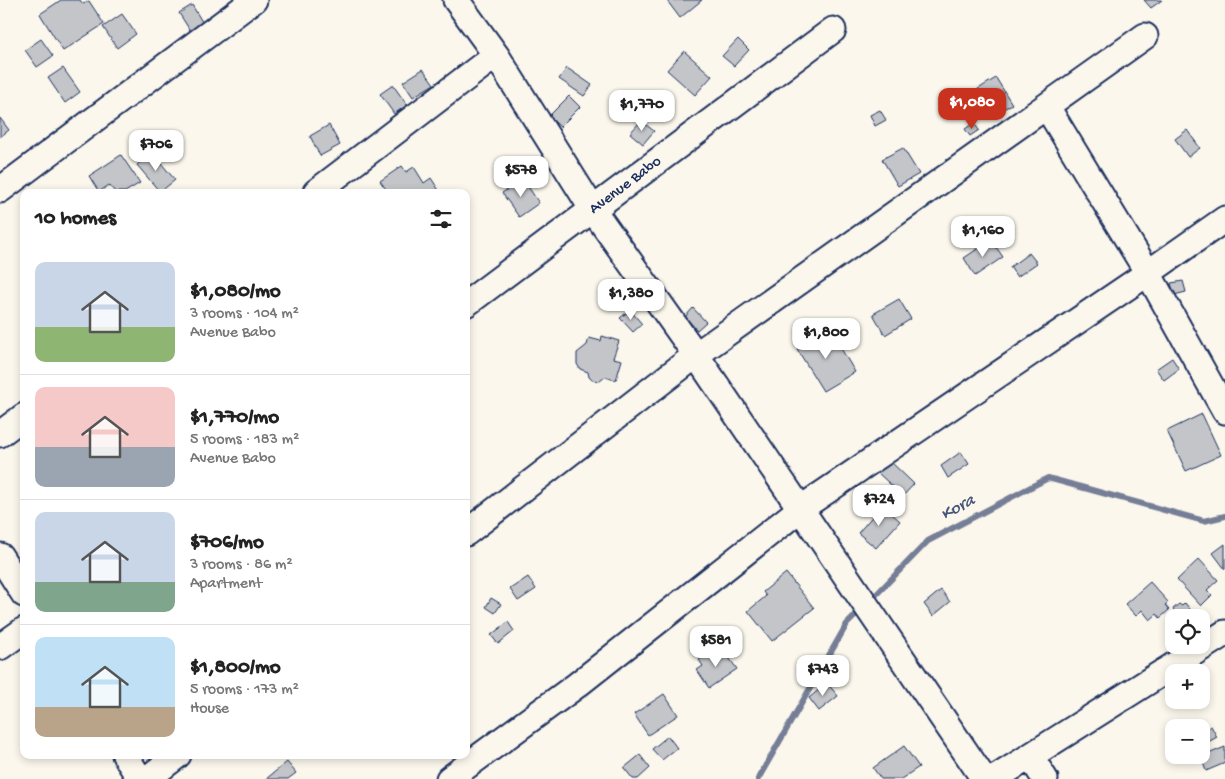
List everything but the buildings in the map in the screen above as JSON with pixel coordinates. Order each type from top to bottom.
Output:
[{"type":"street","points":[[0,190],[254,0]]},
{"type":"street","points":[[456,0],[496,55],[593,210],[696,355],[984,779]]},
{"type":"street","name":"Avenue Babo","points":[[470,301],[833,30]]},
{"type":"street","points":[[470,530],[696,355],[1145,36]]},
{"type":"street","points":[[320,189],[496,55]]},
{"type":"street","points":[[1047,107],[1148,274],[1225,411]]},
{"type":"street","points":[[449,779],[577,684],[800,509],[1148,274],[1225,219]]},
{"type":"street","points":[[0,434],[20,419]]},
{"type":"street","points":[[0,556],[20,588]]},
{"type":"street","points":[[0,647],[20,633]]},
{"type":"street","points":[[994,779],[1225,633]]},
{"type":"street","points":[[1030,756],[1045,779]]},
{"type":"street","points":[[128,759],[140,779]]},
{"type":"street","points":[[147,779],[173,759]]},
{"type":"waterway","name":"Kora","points":[[870,601],[928,541],[1048,478],[1204,521],[1225,516]]},
{"type":"waterway","name":"Kora","points":[[758,779],[847,624],[863,608]]}]
